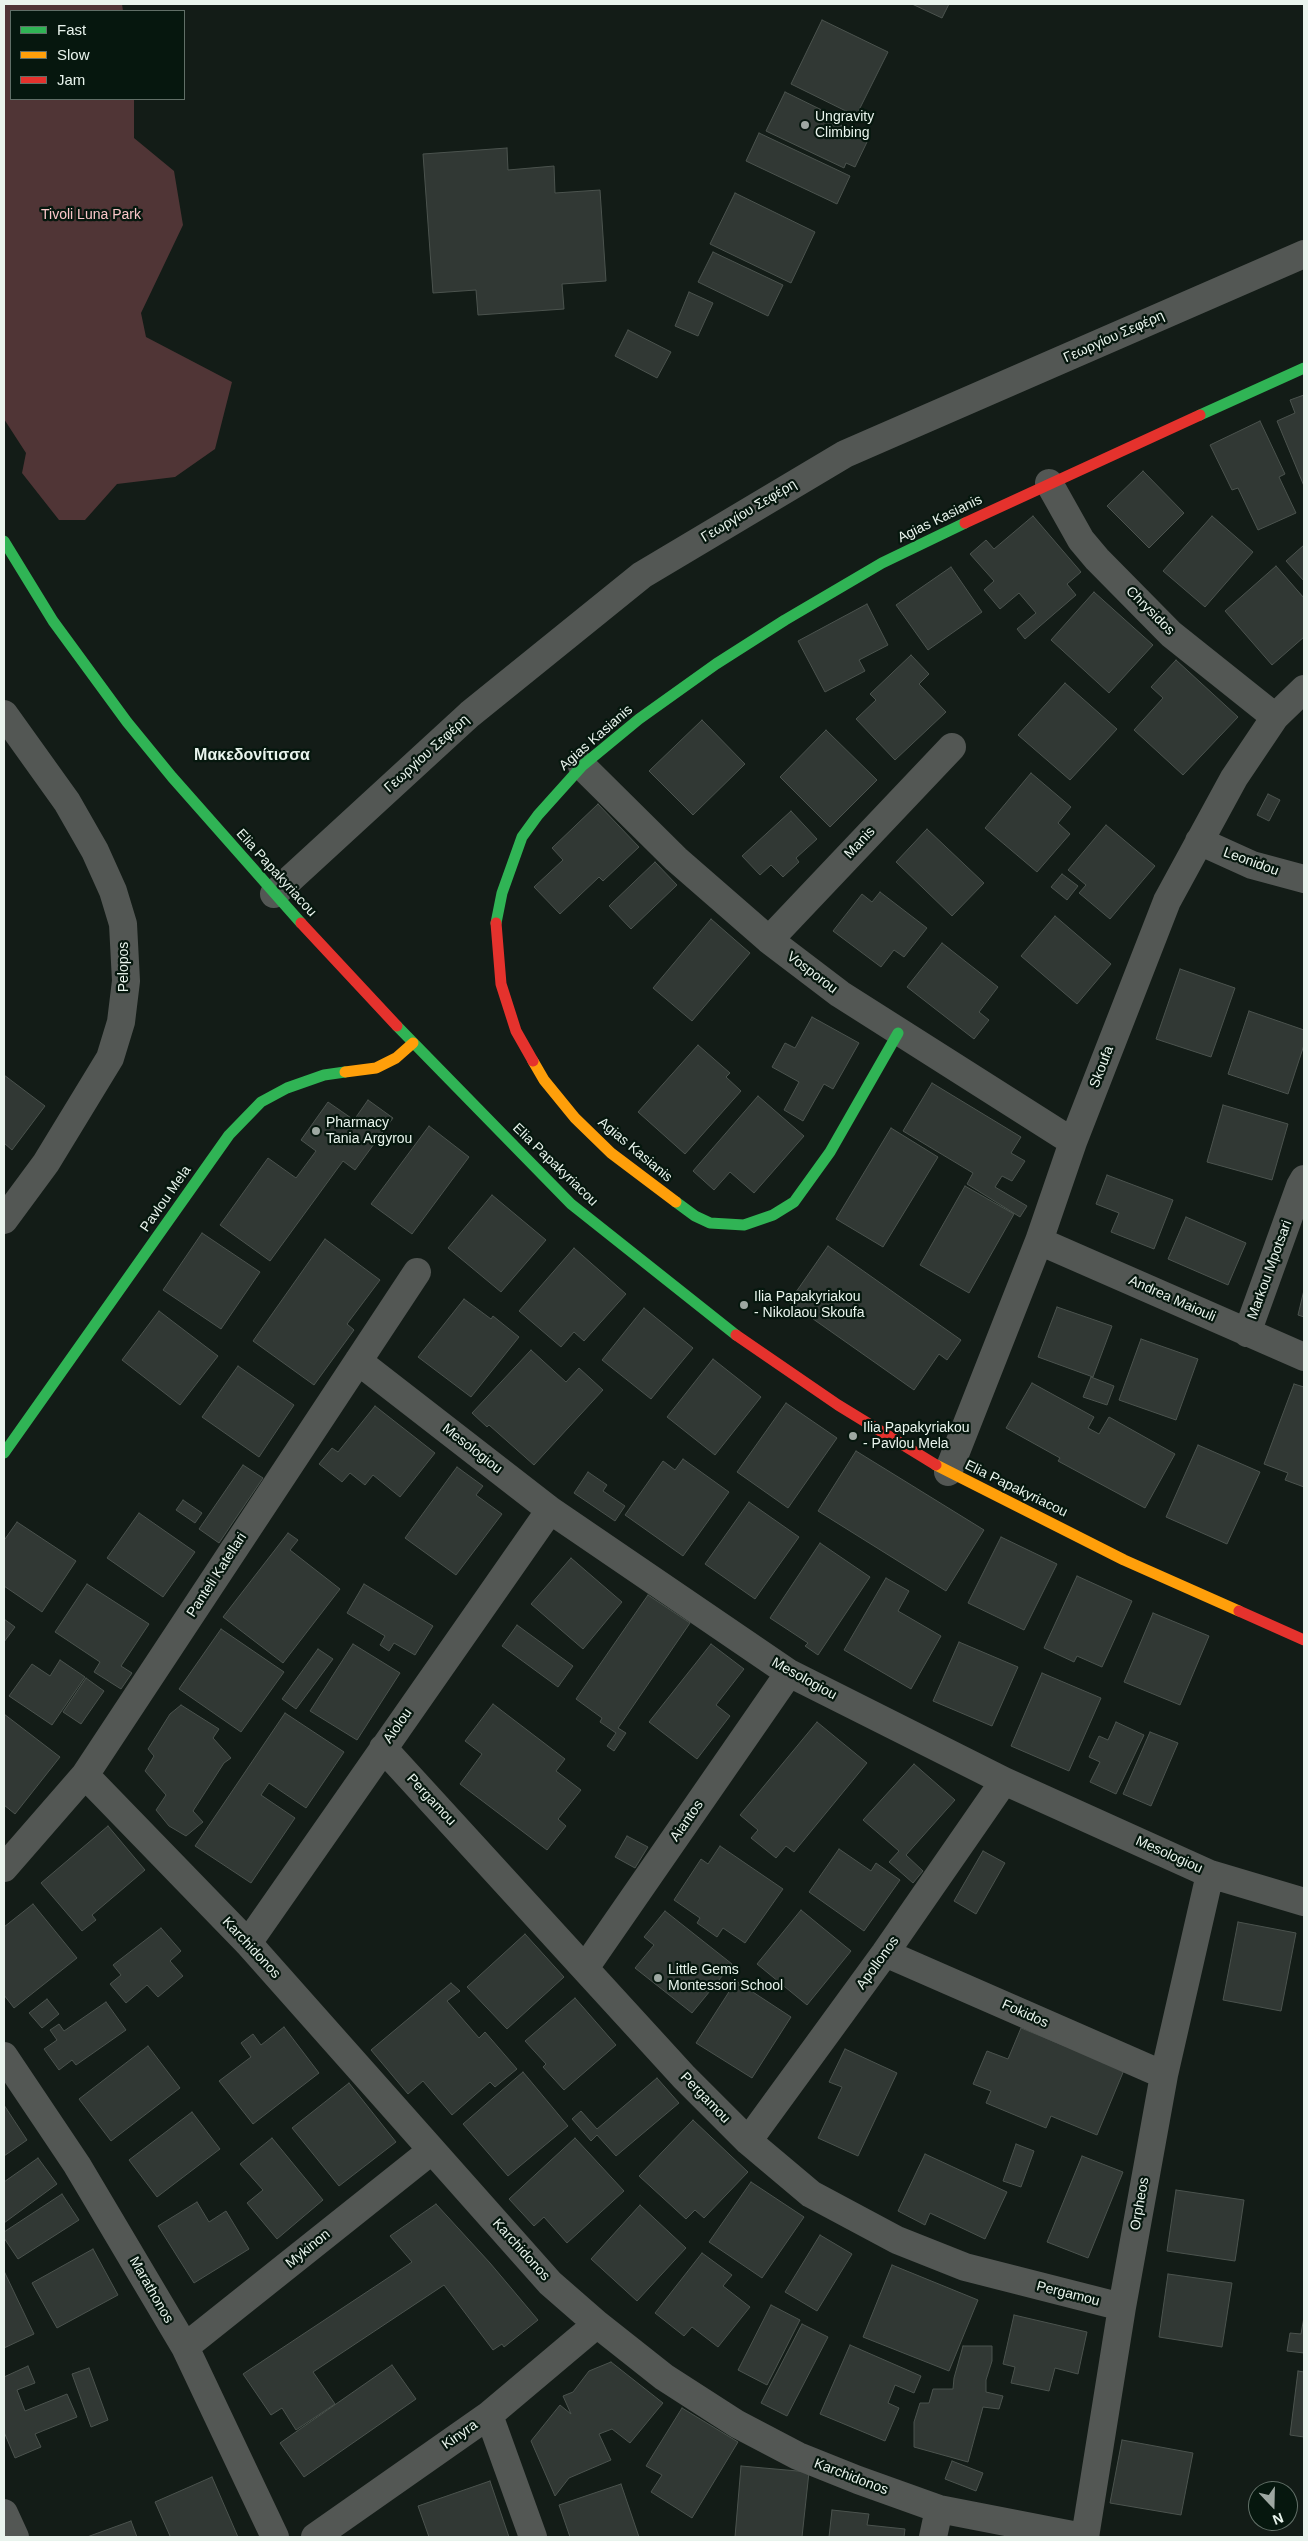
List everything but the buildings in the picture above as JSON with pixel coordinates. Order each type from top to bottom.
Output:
[{"type":"street","name":"Γεωργίου Σεφέρη","points":[[274,894],[470,714],[642,575],[845,454],[1304,254]]},
{"type":"street","name":"Agias Kasianis","points":[[898,1033],[830,1152],[809,1184],[794,1202],[758,1222],[736,1225],[710,1223],[695,1216],[655,1188],[611,1153],[575,1118],[544,1080],[528,1056],[506,1004],[497,954],[496,925],[502,893],[522,837],[538,814],[582,766],[639,719],[716,664],[785,620],[882,563],[1049,483],[1304,368]]},
{"type":"street","name":"Chrysidos","points":[[1049,483],[1081,540],[1104,566],[1171,634],[1275,717]]},
{"type":"street","name":"Elia Papakyriacou","points":[[4,541],[53,620],[128,722],[172,777],[274,894],[413,1043],[571,1204],[753,1349],[838,1405],[948,1472],[1124,1560],[1304,1640]]},
{"type":"street","name":"Skoufa","points":[[948,1472],[1039,1241],[1073,1142],[1167,901],[1234,778],[1275,717],[1304,689]]},
{"type":"street","name":"Pelopos","points":[[4,714],[67,802],[95,851],[113,892],[123,924],[126,981],[121,1022],[110,1058],[46,1163],[4,1220]]},
{"type":"street","name":"Manis","points":[[769,940],[952,747]]},
{"type":"street","name":"Vosporou","points":[[582,766],[676,859],[769,940],[840,994],[898,1033],[1073,1142]]},
{"type":"street","name":"Leonidou","points":[[1199,841],[1252,865],[1304,879]]},
{"type":"street","name":"Pavlou Mela","points":[[4,1453],[229,1135],[247,1115],[261,1102],[287,1088],[324,1075],[376,1068],[396,1058],[413,1043]]},
{"type":"street","name":"Markou Mpotsari","points":[[1247,1333],[1304,1179]]},
{"type":"street","name":"Andrea Maiouli","points":[[1039,1241],[1304,1357]]},
{"type":"street","name":"Panteli Katellari","points":[[4,1868],[85,1775],[417,1272]]},
{"type":"street","name":"Mesologiou","points":[[358,1361],[550,1510],[789,1673],[1004,1781],[1210,1874],[1304,1902]]},
{"type":"street","name":"Aiolou","points":[[248,1943],[550,1510]]},
{"type":"street","name":"Aiantos","points":[[585,1968],[789,1673]]},
{"type":"street","name":"Pergamou","points":[[383,1748],[684,2077],[748,2141],[811,2194],[897,2240],[964,2267],[1122,2308]]},
{"type":"street","name":"Karchidonos","points":[[85,1775],[248,1943],[354,2060],[431,2151],[550,2283],[597,2324],[664,2376],[737,2424],[798,2456],[938,2509],[1084,2537]]},
{"type":"street","name":"Apollonos","points":[[748,2141],[885,1953],[1004,1781]]},
{"type":"street","name":"Orpheos","points":[[1084,2537],[1122,2308],[1164,2075],[1210,1874]]},
{"type":"street","name":"Fokidos","points":[[885,1953],[1164,2075]]},
{"type":"street","name":"Marathonos","points":[[4,2056],[77,2164],[185,2348],[276,2537]]},
{"type":"street","name":"Mykinon","points":[[185,2348],[431,2151]]},
{"type":"street","name":"Kinyra","points":[[315,2537],[489,2415],[597,2324]]},
{"type":"street","points":[[489,2415],[533,2537]]},
{"type":"street","points":[[933,2537],[938,2509]]},
{"type":"street","points":[[4,2513],[15,2537]]},
{"type":"green space","name":"Tivoli Luna Park","points":[[4,4],[122,4],[123,10],[10,10],[10,100],[134,100],[134,138],[174,171],[183,225],[141,313],[146,337],[232,382],[215,449],[175,477],[117,484],[85,520],[59,520],[22,473],[26,453],[4,419]]},
{"type":"traffic: fast","points":[[1200,415],[1304,368]]},
{"type":"traffic: fast","points":[[496,923],[502,893],[522,837],[538,815],[582,766],[639,719],[716,664],[785,620],[882,563],[965,523]]},
{"type":"traffic: fast","points":[[4,541],[53,621],[127,722],[172,777],[301,923]]},
{"type":"traffic: fast","points":[[397,1026],[571,1204],[736,1335]]},
{"type":"traffic: fast","points":[[676,1202],[695,1216],[710,1223],[744,1225],[773,1215],[794,1202],[830,1152],[898,1033]]},
{"type":"traffic: fast","points":[[4,1453],[229,1135],[261,1102],[287,1088],[324,1075],[345,1072]]},
{"type":"traffic: slow","points":[[345,1072],[376,1068],[396,1058],[413,1043]]},
{"type":"traffic: slow","points":[[533,1061],[544,1080],[575,1118],[611,1153],[676,1202]]},
{"type":"traffic: slow","points":[[936,1465],[1124,1560],[1239,1611]]},
{"type":"traffic: jam","points":[[965,523],[1200,415]]},
{"type":"traffic: jam","points":[[301,923],[397,1026]]},
{"type":"traffic: jam","points":[[496,923],[501,984],[516,1031],[533,1061]]},
{"type":"traffic: jam","points":[[736,1335],[838,1405],[936,1465]]},
{"type":"traffic: jam","points":[[1239,1611],[1304,1640]]},
{"type":"place","name":"Ungravity Climbing","points":[[805,125]]},
{"type":"place","name":"Pharmacy Tania Argyrou","points":[[316,1131]]},
{"type":"place","name":"Ilia Papakyriakou - Nikolaou Skoufa","points":[[744,1305]]},
{"type":"place","name":"Ilia Papakyriakou - Pavlou Mela","points":[[853,1436]]},
{"type":"place","name":"Little Gems Montessori School","points":[[658,1978]]},
{"type":"district","name":"Μακεδονίτισσα","points":[[252,756]]}]
